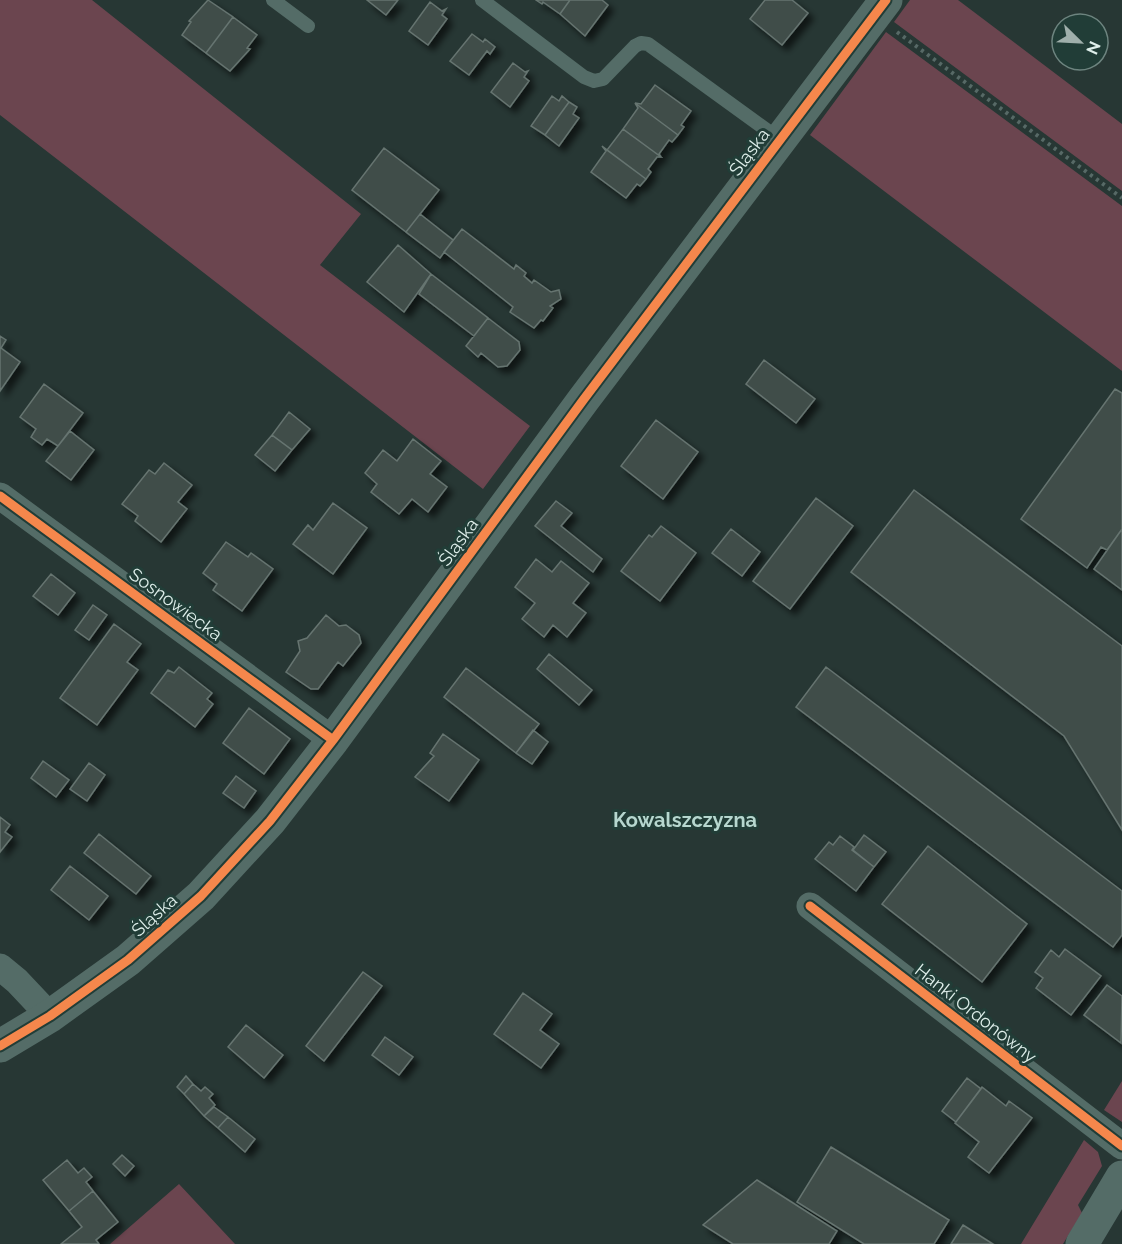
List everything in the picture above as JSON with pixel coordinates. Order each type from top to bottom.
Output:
[{"type":"street","name":"Śląska","points":[[0,1046],[51,1016],[128,960],[201,896],[270,820],[333,740],[779,139],[888,13]]},
{"type":"street","name":"Sosnowiecka","points":[[0,496],[333,740]]},
{"type":"street","name":"Hanki Ordonówny","points":[[810,906],[1122,1146]]},
{"type":"street","points":[[0,967],[51,1016]]},
{"type":"street","points":[[1082,1244],[1122,1177]]},
{"type":"lane","points":[[273,0],[308,26]]},
{"type":"lane","points":[[482,0],[584,77],[594,81],[603,79],[635,46],[641,43],[648,44],[779,139]]},
{"type":"path","points":[[888,13],[1122,198]]},
{"type":"shaded area","points":[[0,0],[92,0],[361,214],[320,265],[530,426],[483,489],[0,115]]},
{"type":"shaded area","points":[[910,0],[958,0],[1050,70],[1050,72],[1053,72],[1122,124],[1122,191],[894,22]]},
{"type":"shaded area","points":[[886,32],[1122,206],[1122,371],[810,135]]},
{"type":"shaded area","points":[[1122,1081],[1122,1122],[1104,1110]]},
{"type":"shaded area","points":[[1084,1140],[1098,1152],[1102,1166],[1078,1205],[1082,1213],[1063,1244],[1021,1244]]},
{"type":"shaded area","points":[[179,1184],[235,1244],[110,1244]]},
{"type":"building","points":[[208,0],[233,17],[206,53],[182,35],[191,22],[189,21]]},
{"type":"building","points":[[367,0],[398,0],[386,15]]},
{"type":"building","points":[[536,0],[570,0],[560,14]]},
{"type":"building","points":[[570,0],[602,0],[608,5],[585,36],[560,14]]},
{"type":"building","points":[[765,0],[792,0],[808,13],[782,45],[750,19]]},
{"type":"building","points":[[430,2],[442,11],[446,9],[442,15],[447,19],[428,45],[409,31]]},
{"type":"building","points":[[233,17],[257,35],[247,48],[250,49],[230,71],[206,53]]},
{"type":"building","points":[[472,34],[483,42],[485,39],[495,47],[490,54],[487,51],[469,75],[450,61]]},
{"type":"building","points":[[513,63],[525,72],[528,71],[524,77],[529,81],[510,107],[491,92]]},
{"type":"building","points":[[655,85],[691,111],[681,125],[684,127],[678,135],[635,103],[641,104]]},
{"type":"building","points":[[552,96],[559,101],[562,96],[569,102],[545,135],[531,126]]},
{"type":"building","points":[[569,102],[577,107],[573,114],[579,118],[559,146],[545,135]]},
{"type":"building","points":[[635,103],[678,135],[672,142],[669,140],[659,154],[661,157],[623,129],[638,108]]},
{"type":"building","points":[[623,129],[661,157],[657,157],[648,169],[651,172],[646,179],[607,150]]},
{"type":"building","points":[[602,146],[646,179],[640,186],[637,184],[626,198],[591,172],[606,151]]},
{"type":"building","points":[[384,148],[439,190],[406,232],[352,190]]},
{"type":"building","points":[[420,214],[453,240],[440,258],[406,232]]},
{"type":"building","points":[[462,229],[514,269],[516,265],[526,273],[524,276],[532,283],[534,280],[551,292],[559,290],[561,299],[550,306],[553,308],[543,321],[541,320],[534,328],[510,312],[513,307],[444,252]]},
{"type":"building","points":[[398,245],[431,274],[404,312],[367,282]]},
{"type":"building","points":[[431,274],[488,318],[474,336],[419,294]]},
{"type":"building","points":[[488,318],[519,342],[520,350],[507,366],[498,367],[481,353],[478,357],[466,346]]},
{"type":"building","points":[[0,336],[6,340],[1,348],[20,362],[0,391]]},
{"type":"building","points":[[764,360],[815,399],[796,423],[746,384]]},
{"type":"building","points":[[44,384],[83,413],[58,446],[47,439],[42,445],[31,437],[36,429],[20,417]]},
{"type":"building","points":[[1115,389],[1122,393],[1122,529],[1107,550],[1101,547],[1087,568],[1021,519]]},
{"type":"building","points":[[289,412],[310,429],[292,450],[272,435]]},
{"type":"building","points":[[656,420],[698,452],[663,499],[621,466]]},
{"type":"building","points":[[70,431],[94,450],[71,480],[46,461]]},
{"type":"building","points":[[272,435],[292,450],[275,471],[255,455]]},
{"type":"building","points":[[413,439],[441,461],[430,474],[447,487],[428,512],[412,499],[399,514],[371,492],[377,484],[365,473],[383,450],[397,461]]},
{"type":"building","points":[[164,463],[192,485],[178,502],[187,509],[161,542],[135,521],[138,516],[122,504],[149,470],[155,474]]},
{"type":"building","points":[[914,490],[1122,646],[1122,830],[1064,736],[851,572]]},
{"type":"building","points":[[816,498],[853,526],[790,609],[753,581]]},
{"type":"building","points":[[556,501],[572,513],[561,526],[602,559],[593,572],[535,526]]},
{"type":"building","points":[[333,503],[367,528],[333,574],[293,544],[308,525],[313,530]]},
{"type":"building","points":[[661,526],[696,553],[660,601],[621,571],[649,535],[652,537]]},
{"type":"building","points":[[731,529],[760,552],[742,576],[712,553]]},
{"type":"building","points":[[1122,529],[1122,590],[1094,569]]},
{"type":"building","points":[[226,542],[248,557],[251,553],[273,569],[242,611],[213,590],[217,584],[203,573]]},
{"type":"building","points":[[536,559],[552,572],[561,561],[589,583],[573,603],[586,613],[567,637],[553,625],[544,637],[522,619],[535,603],[515,587]]},
{"type":"building","points":[[51,574],[75,593],[58,615],[33,596]]},
{"type":"building","points":[[93,605],[107,615],[89,640],[75,630]]},
{"type":"building","points":[[326,615],[339,626],[346,625],[359,635],[361,643],[343,666],[338,662],[318,689],[311,689],[286,672],[300,651],[298,641],[307,638]]},
{"type":"building","points":[[114,624],[141,644],[127,662],[138,670],[97,725],[60,698]]},
{"type":"building","points":[[549,654],[592,690],[579,705],[537,669]]},
{"type":"building","points":[[179,667],[212,693],[207,699],[213,704],[195,727],[151,693],[168,670],[174,673]]},
{"type":"building","points":[[826,667],[1122,891],[1122,935],[1113,947],[796,707]]},
{"type":"building","points":[[466,668],[539,724],[516,753],[444,697]]},
{"type":"building","points":[[249,708],[290,739],[264,774],[223,743]]},
{"type":"building","points":[[533,730],[548,742],[532,764],[516,753]]},
{"type":"building","points":[[443,734],[479,760],[449,801],[415,777],[434,756],[430,753]]},
{"type":"building","points":[[43,761],[69,780],[56,797],[31,778]]},
{"type":"building","points":[[89,763],[105,775],[87,801],[70,789]]},
{"type":"building","points":[[236,776],[256,791],[244,808],[223,793]]},
{"type":"building","points":[[0,817],[10,825],[5,832],[12,837],[0,852]]},
{"type":"building","points":[[99,834],[151,876],[136,894],[84,853]]},
{"type":"building","points":[[864,835],[886,852],[874,867],[853,850]]},
{"type":"building","points":[[840,836],[854,847],[852,850],[874,867],[856,891],[815,859],[829,842],[833,845]]},
{"type":"building","points":[[928,846],[1027,924],[982,982],[882,904]]},
{"type":"building","points":[[70,866],[108,896],[89,920],[51,890]]},
{"type":"building","points":[[1065,949],[1101,976],[1071,1015],[1036,988],[1043,978],[1035,972],[1051,950],[1059,957]]},
{"type":"building","points":[[363,972],[382,986],[324,1061],[306,1046]]},
{"type":"building","points":[[1107,985],[1122,996],[1121,1043],[1084,1015]]},
{"type":"building","points":[[523,993],[552,1014],[540,1030],[559,1044],[541,1068],[494,1034]]},
{"type":"building","points":[[246,1025],[283,1055],[264,1078],[228,1047]]},
{"type":"building","points":[[385,1037],[413,1057],[399,1075],[372,1055]]},
{"type":"building","points":[[186,1076],[193,1084],[184,1094],[177,1087]]},
{"type":"building","points":[[967,1078],[981,1089],[956,1122],[942,1111]]},
{"type":"building","points":[[193,1084],[201,1091],[205,1087],[213,1094],[209,1098],[215,1105],[204,1116],[184,1094]]},
{"type":"building","points":[[982,1087],[1006,1106],[1009,1101],[1032,1118],[989,1173],[968,1157],[979,1142],[955,1123]]},
{"type":"building","points":[[214,1107],[228,1117],[218,1128],[204,1116]]},
{"type":"building","points":[[228,1117],[255,1139],[245,1152],[218,1128]]},
{"type":"building","points":[[831,1147],[949,1220],[934,1244],[864,1244],[797,1202]]},
{"type":"building","points":[[122,1155],[134,1166],[125,1176],[113,1164]]},
{"type":"building","points":[[67,1160],[78,1173],[84,1168],[92,1177],[86,1182],[93,1191],[69,1211],[43,1180]]},
{"type":"building","points":[[757,1180],[837,1231],[829,1244],[733,1244],[703,1225]]},
{"type":"building","points":[[93,1191],[118,1222],[96,1240],[99,1244],[61,1244],[82,1227],[69,1211]]},
{"type":"building","points":[[963,1225],[993,1244],[951,1244]]},
{"type":"cycle path","points":[[0,1046],[50,1016],[128,960],[201,896],[270,821],[333,740],[584,399],[886,0]]},
{"type":"cycle path","points":[[0,496],[333,740]]},
{"type":"cycle path","points":[[810,906],[1122,1146]]},
{"type":"district","name":"Kowalszczyzna","points":[[685,820]]}]
